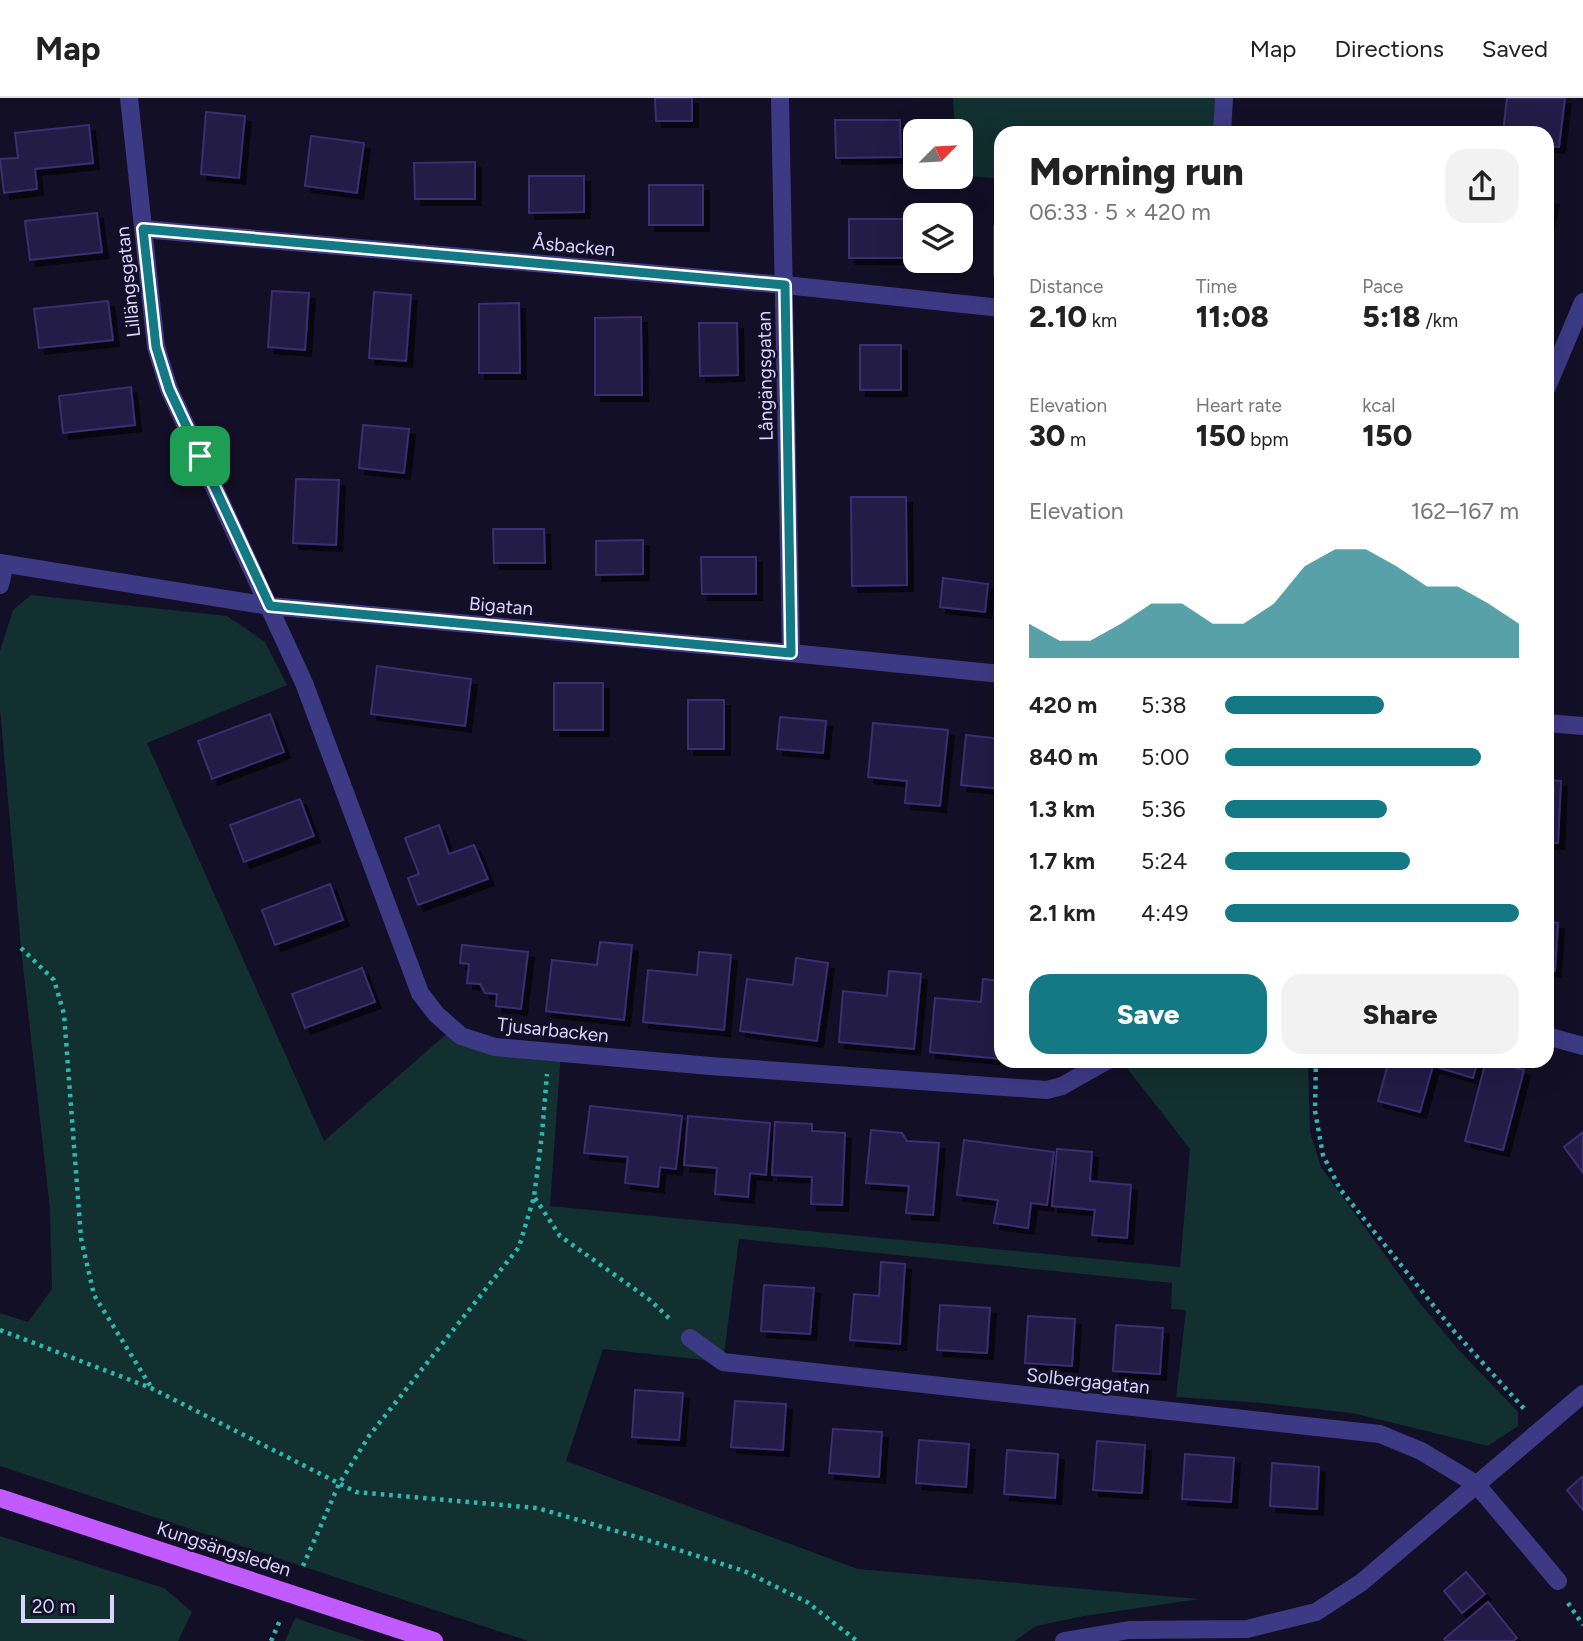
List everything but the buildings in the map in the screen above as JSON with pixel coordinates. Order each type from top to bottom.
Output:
[{"type":"main road","name":"Kungsängsleden","points":[[0,1498],[433,1641]]},
{"type":"street","name":"Lillängsgatan","points":[[129,98],[156,347],[169,389],[270,606]]},
{"type":"street","name":"Långängsgatan","points":[[780,98],[791,653]]},
{"type":"street","points":[[1222,126],[1224,98]]},
{"type":"street","name":"Åsbacken","points":[[143,229],[785,285],[994,307]]},
{"type":"street","points":[[1554,370],[1583,302]]},
{"type":"street","points":[[0,585],[3,564]]},
{"type":"street","name":"Bigatan","points":[[3,564],[270,606],[994,673]]},
{"type":"street","name":"Tjusarbacken","points":[[270,606],[304,683],[420,993],[436,1014],[461,1037],[495,1047],[710,1066],[1047,1090],[1062,1086],[1094,1068]]},
{"type":"street","points":[[1554,724],[1583,726]]},
{"type":"street","points":[[1554,1038],[1583,1046]]},
{"type":"street","name":"Solbergagatan","points":[[690,1338],[723,1362],[1380,1434],[1421,1451],[1476,1484],[1558,1581]]},
{"type":"street","points":[[1064,1641],[1129,1630],[1247,1629],[1316,1612],[1362,1582],[1583,1394]]},
{"type":"path","points":[[21,948],[54,980],[64,1013],[81,1238],[94,1295],[151,1388]]},
{"type":"path","points":[[303,1566],[339,1484],[369,1436],[519,1247],[534,1197],[548,1051]]},
{"type":"path","points":[[1315,1068],[1315,1111],[1323,1155],[1340,1189],[1452,1330],[1542,1428]]},
{"type":"path","points":[[534,1197],[560,1236],[650,1300],[690,1338]]},
{"type":"path","points":[[0,1330],[151,1388],[356,1492],[537,1508],[654,1542],[744,1571],[807,1602],[857,1641]]},
{"type":"path","points":[[271,1641],[281,1618]]},
{"type":"green space","points":[[953,98],[1224,98],[1222,126],[994,126],[994,178],[973,176],[973,119],[954,119]]},
{"type":"green space","points":[[31,595],[227,616],[265,642],[287,685],[147,743],[324,1141],[452,1029],[561,1052],[550,1206],[1180,1267],[1190,1149],[1127,1068],[1308,1068],[1310,1132],[1321,1167],[1419,1302],[1456,1347],[1518,1412],[1518,1426],[1488,1446],[1352,1413],[1176,1397],[1186,1310],[1171,1309],[1172,1283],[739,1239],[723,1362],[603,1349],[566,1461],[858,1569],[1199,1599],[1036,1626],[1015,1641],[528,1641],[0,1466],[0,1313],[28,1322],[52,1289],[50,1209],[21,948],[0,709],[0,651],[13,610]]},
{"type":"green space","points":[[0,1536],[164,1588],[192,1612],[178,1641],[0,1641]]},
{"type":"green space","points":[[295,1618],[365,1641],[285,1641]]},
{"type":"route","points":[[143,229],[785,285],[791,653],[270,606],[200,456],[169,389],[156,347],[143,229]]}]
